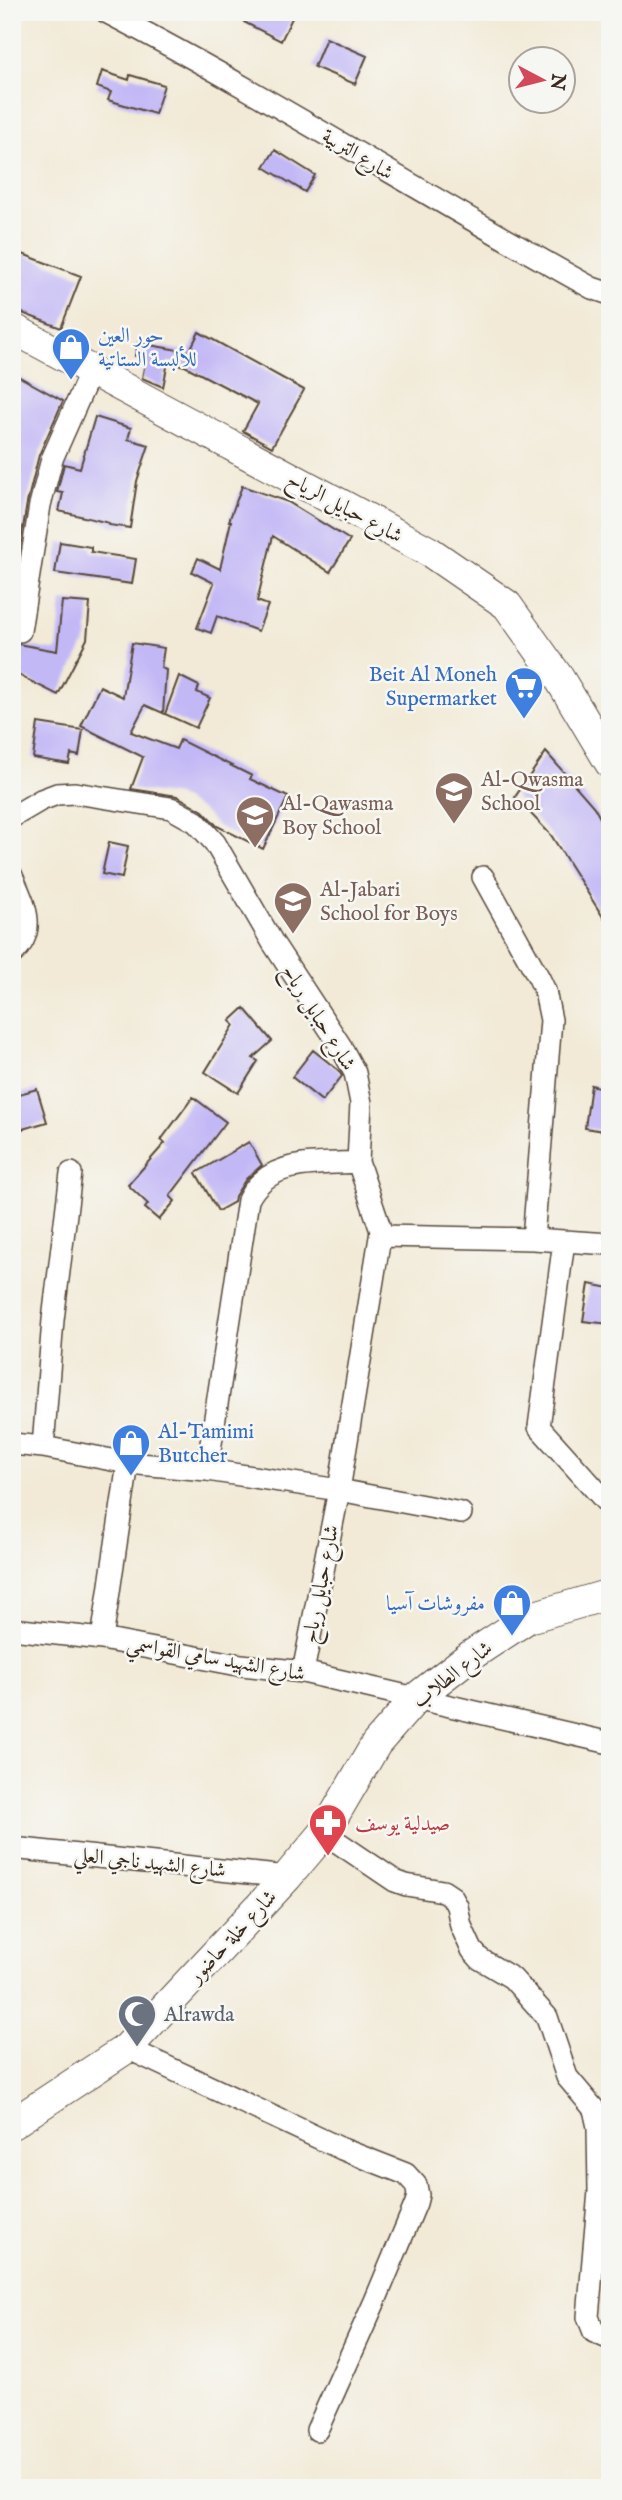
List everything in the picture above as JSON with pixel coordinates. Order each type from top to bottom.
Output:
[{"type":"street","name":"شارع التربية","points":[[106,12],[271,102],[480,226],[593,288],[610,294]]},
{"type":"street","name":"شارع حبايل الرياح","points":[[12,328],[430,552],[508,605],[559,678],[610,763]]},
{"type":"street","points":[[20,631],[40,505],[52,459],[91,371]]},
{"type":"street","name":"شارع حبايل رياح","points":[[12,817],[41,800],[58,794],[87,793],[172,808],[190,818],[215,842],[273,943],[351,1066],[361,1103],[358,1162],[381,1236],[339,1490],[303,1672]]},
{"type":"street","points":[[12,876],[25,909],[27,924],[26,938],[12,954]]},
{"type":"street","points":[[483,877],[539,978],[545,991],[551,1020],[533,1239]]},
{"type":"street","points":[[206,1470],[248,1200],[259,1182],[276,1171],[292,1167],[358,1162]]},
{"type":"street","points":[[43,1447],[53,1320],[71,1173]]},
{"type":"street","points":[[381,1236],[533,1239],[610,1244]]},
{"type":"street","points":[[564,1241],[539,1427],[610,1506]]},
{"type":"street","points":[[12,1444],[128,1463],[206,1470],[339,1490],[461,1513]]},
{"type":"street","points":[[102,1639],[128,1463]]},
{"type":"street","name":"شارع الطلاب","points":[[287,1877],[324,1833],[376,1744],[417,1697],[470,1656],[528,1618],[610,1594]]},
{"type":"street","name":"شارع الشهيد سامي القواسمي","points":[[12,1629],[102,1639],[233,1664],[303,1672],[610,1742]]},
{"type":"street","points":[[324,1833],[396,1881],[449,1894],[456,1903],[461,1926],[472,1950],[480,1959],[512,1978],[547,2017],[567,2077],[589,2102],[597,2118],[599,2191],[588,2317],[594,2332],[610,2339]]},
{"type":"street","name":"شارع الشهيد ناجي العلي","points":[[12,1848],[287,1877]]},
{"type":"street","name":"شارع خلة حاضور","points":[[12,2124],[127,2048],[287,1877]]},
{"type":"street","points":[[127,2048],[342,2149],[404,2173],[416,2185],[415,2203],[375,2301],[317,2430]]},
{"type":"building","points":[[249,12],[285,12],[293,16],[281,41],[244,22]]},
{"type":"building","points":[[326,38],[367,56],[355,84],[314,67]]},
{"type":"building","points":[[102,71],[129,80],[130,75],[164,85],[155,114],[108,100],[111,92],[97,87]]},
{"type":"building","points":[[275,150],[315,175],[305,192],[264,167]]},
{"type":"building","points":[[12,250],[81,276],[61,328],[12,309]]},
{"type":"building","points":[[199,332],[304,390],[272,447],[243,431],[258,404],[185,366],[168,362],[163,387],[142,378],[146,358],[135,356],[138,343],[189,352]]},
{"type":"building","points":[[18,376],[63,401],[39,455],[27,503],[17,565],[12,564],[12,385]]},
{"type":"building","points":[[95,417],[131,428],[128,439],[149,445],[137,481],[130,528],[59,511],[63,493],[57,492],[64,464],[80,468]]},
{"type":"building","points":[[242,486],[288,502],[350,540],[330,572],[273,536],[257,601],[268,605],[258,631],[217,616],[211,633],[197,628],[214,583],[192,572],[198,558],[220,569],[229,521]]},
{"type":"building","points":[[60,542],[91,547],[91,552],[136,559],[132,584],[55,573]]},
{"type":"building","points":[[62,601],[90,603],[87,639],[58,695],[12,672],[12,643],[57,651]]},
{"type":"building","points":[[132,643],[164,648],[161,668],[166,670],[163,713],[145,705],[131,732],[176,749],[180,740],[288,797],[263,849],[217,826],[203,811],[177,796],[131,789],[143,757],[81,726],[100,686],[123,697]]},
{"type":"building","points":[[179,676],[199,686],[197,692],[210,698],[196,728],[165,714]]},
{"type":"building","points":[[38,723],[83,730],[79,756],[71,754],[69,764],[33,758]]},
{"type":"building","points":[[546,752],[594,807],[610,836],[610,928],[551,835],[515,797]]},
{"type":"building","points":[[109,842],[128,846],[122,878],[102,874]]},
{"type":"building","points":[[244,1008],[272,1041],[253,1058],[258,1061],[238,1093],[205,1072],[234,1025],[230,1021]]},
{"type":"building","points":[[313,1050],[342,1076],[322,1101],[292,1077]]},
{"type":"building","points":[[591,1085],[610,1090],[610,1132],[585,1128]]},
{"type":"building","points":[[37,1089],[47,1122],[12,1132],[12,1096]]},
{"type":"building","points":[[193,1097],[226,1122],[170,1196],[175,1201],[159,1220],[145,1208],[148,1204],[128,1185],[165,1143],[161,1140]]},
{"type":"building","points":[[249,1142],[262,1165],[246,1179],[234,1202],[218,1211],[196,1173]]},
{"type":"building","points":[[589,1284],[610,1288],[610,1324],[583,1321]]},
{"type":"place","name":"حور العين للألبسة الستاتية","points":[[71,381]]},
{"type":"place","name":"Beit Al Moneh Supermarket","points":[[524,720]]},
{"type":"place","name":"Al-Qwasma School","points":[[454,825]]},
{"type":"place","name":"Al-Qawasma Boy School","points":[[255,849]]},
{"type":"place","name":"Al-Jabari School for Boys","points":[[293,935]]},
{"type":"place","name":"Al-Tamimi Butcher","points":[[131,1477]]},
{"type":"place","name":"مفروشات آسيا","points":[[512,1637]]},
{"type":"place","name":"صيدلية يوسف","points":[[328,1857]]},
{"type":"place","name":"Alrawda","points":[[137,2048]]}]
